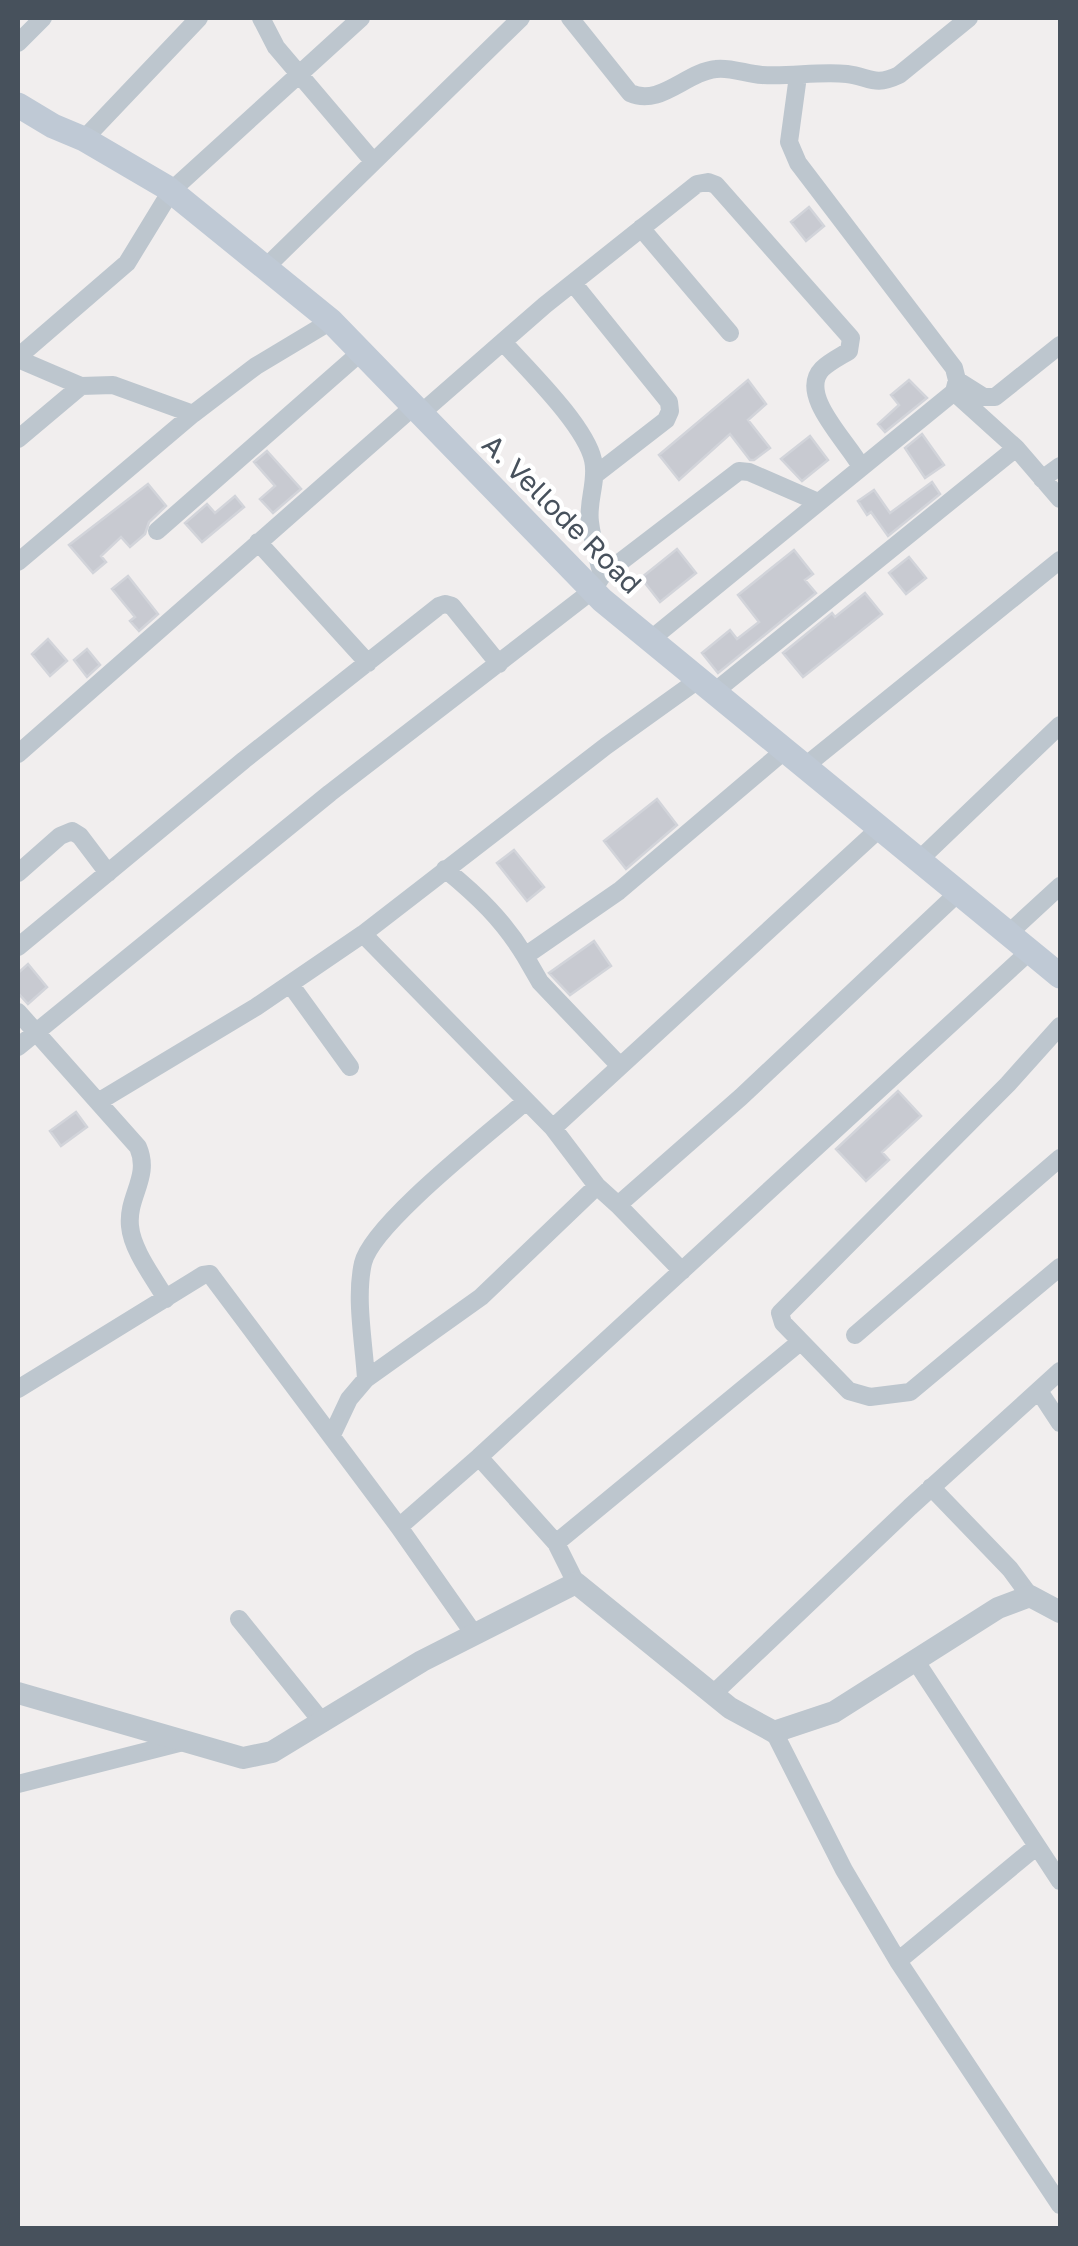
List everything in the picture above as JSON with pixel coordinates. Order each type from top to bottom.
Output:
[{"type":"main road","name":"A. Vellode Road","points":[[18,105],[53,126],[84,138],[171,191],[332,321],[416,411],[598,583],[650,640],[1060,976]]},
{"type":"street","points":[[18,42],[43,18]]},
{"type":"street","points":[[84,138],[199,18]]},
{"type":"street","points":[[261,18],[276,48],[372,160]]},
{"type":"street","points":[[193,414],[113,385],[82,386],[18,358],[127,263],[171,191],[361,18]]},
{"type":"street","points":[[265,268],[521,18]]},
{"type":"street","points":[[570,18],[630,93],[640,98],[715,69],[798,76],[844,74],[877,82],[887,80],[969,18]]},
{"type":"street","points":[[798,76],[790,142],[798,163],[954,368],[956,386],[1060,499]]},
{"type":"street","points":[[18,754],[258,542],[698,184],[716,185],[851,338],[849,351],[823,368],[815,388],[829,422],[861,468]]},
{"type":"street","points":[[642,228],[730,332]]},
{"type":"street","points":[[573,283],[669,402],[666,420],[595,476]]},
{"type":"street","points":[[18,562],[193,414],[256,366],[332,321]]},
{"type":"street","points":[[503,342],[580,432],[593,457],[590,522],[598,583]]},
{"type":"street","points":[[956,386],[994,397],[1060,345]]},
{"type":"street","points":[[157,531],[361,352]]},
{"type":"street","points":[[18,438],[82,386]]},
{"type":"street","points":[[650,640],[956,386]]},
{"type":"street","points":[[98,1102],[364,934],[445,869],[705,687],[1016,448]]},
{"type":"street","points":[[1042,479],[1060,466]]},
{"type":"street","points":[[18,1046],[315,805],[739,471],[818,502]]},
{"type":"street","points":[[258,542],[368,662]]},
{"type":"street","points":[[525,956],[619,891],[1060,560]]},
{"type":"street","points":[[18,947],[368,662],[445,604],[452,606],[498,664]]},
{"type":"street","points":[[919,860],[1060,725]]},
{"type":"street","points":[[553,1128],[880,828]]},
{"type":"street","points":[[18,872],[60,836],[72,831],[108,873]]},
{"type":"street","points":[[445,869],[488,905],[540,982],[620,1066]]},
{"type":"street","points":[[1010,933],[1060,886]]},
{"type":"street","points":[[618,1205],[741,1096],[958,892]]},
{"type":"street","points":[[364,934],[553,1128],[598,1186],[682,1271]]},
{"type":"street","points":[[399,1527],[1031,950]]},
{"type":"street","points":[[290,984],[350,1067]]},
{"type":"street","points":[[18,1012],[130,1136],[142,1156],[144,1172],[130,1226],[166,1298]]},
{"type":"street","points":[[1060,1026],[918,1176],[780,1313],[782,1323],[849,1391],[870,1397],[910,1392],[1060,1268]]},
{"type":"street","points":[[366,1379],[363,1264],[372,1241],[526,1101]]},
{"type":"street","points":[[855,1335],[1060,1158]]},
{"type":"street","points":[[332,1435],[349,1399],[366,1379],[482,1297],[598,1186]]},
{"type":"street","points":[[18,1389],[210,1274],[332,1435],[474,1634]]},
{"type":"street","points":[[556,1543],[800,1342]]},
{"type":"street","points":[[713,1694],[1060,1371]]},
{"type":"street","points":[[1038,1391],[1060,1423]]},
{"type":"street","points":[[479,1458],[556,1543],[576,1583],[713,1694],[774,1732],[844,1870],[898,1961],[1060,2206]]},
{"type":"street","points":[[932,1487],[1030,1596],[1060,1612]]},
{"type":"street","points":[[18,1693],[243,1758],[272,1752],[422,1660],[576,1583]]},
{"type":"street","points":[[774,1732],[834,1712],[998,1608],[1030,1596]]},
{"type":"street","points":[[239,1619],[323,1723]]},
{"type":"street","points":[[914,1660],[1060,1881]]},
{"type":"street","points":[[18,1784],[188,1740]]},
{"type":"street","points":[[898,1961],[1037,1846]]},
{"type":"building","points":[[809,207],[824,226],[806,241],[791,222]]},
{"type":"building","points":[[748,380],[766,404],[748,420],[770,448],[750,460],[730,434],[679,480],[659,455]]},
{"type":"building","points":[[909,380],[927,398],[885,432],[878,424],[899,405],[891,395]]},
{"type":"building","points":[[922,434],[944,465],[925,478],[905,448]]},
{"type":"building","points":[[810,436],[828,460],[802,481],[781,459]]},
{"type":"building","points":[[267,451],[301,489],[273,513],[260,499],[275,486],[254,462]]},
{"type":"building","points":[[932,482],[940,494],[888,536],[858,501],[874,490],[890,513]]},
{"type":"building","points":[[148,484],[166,506],[130,547],[121,537],[101,556],[106,562],[93,573],[69,545]]},
{"type":"building","points":[[235,496],[244,507],[202,542],[185,523],[207,504],[215,513]]},
{"type":"building","points":[[677,549],[696,573],[660,602],[641,578]]},
{"type":"building","points":[[794,550],[813,574],[805,580],[816,593],[718,673],[702,653],[730,630],[737,639],[759,622],[738,595]]},
{"type":"building","points":[[909,557],[926,578],[906,594],[889,573]]},
{"type":"building","points":[[128,576],[158,614],[139,631],[130,621],[135,617],[112,589]]},
{"type":"building","points":[[865,593],[882,614],[803,677],[783,653],[832,613],[835,617]]},
{"type":"building","points":[[48,639],[67,661],[50,676],[32,654]]},
{"type":"building","points":[[87,649],[100,665],[87,677],[74,660]]},
{"type":"building","points":[[657,799],[677,825],[626,869],[604,841]]},
{"type":"building","points":[[514,850],[544,887],[527,901],[497,863]]},
{"type":"building","points":[[594,941],[611,966],[570,995],[549,973]]},
{"type":"building","points":[[28,964],[47,987],[28,1004],[18,993],[18,973]]},
{"type":"building","points":[[898,1091],[921,1116],[882,1152],[889,1160],[866,1181],[836,1149]]},
{"type":"building","points":[[76,1112],[87,1127],[61,1146],[50,1131]]}]
